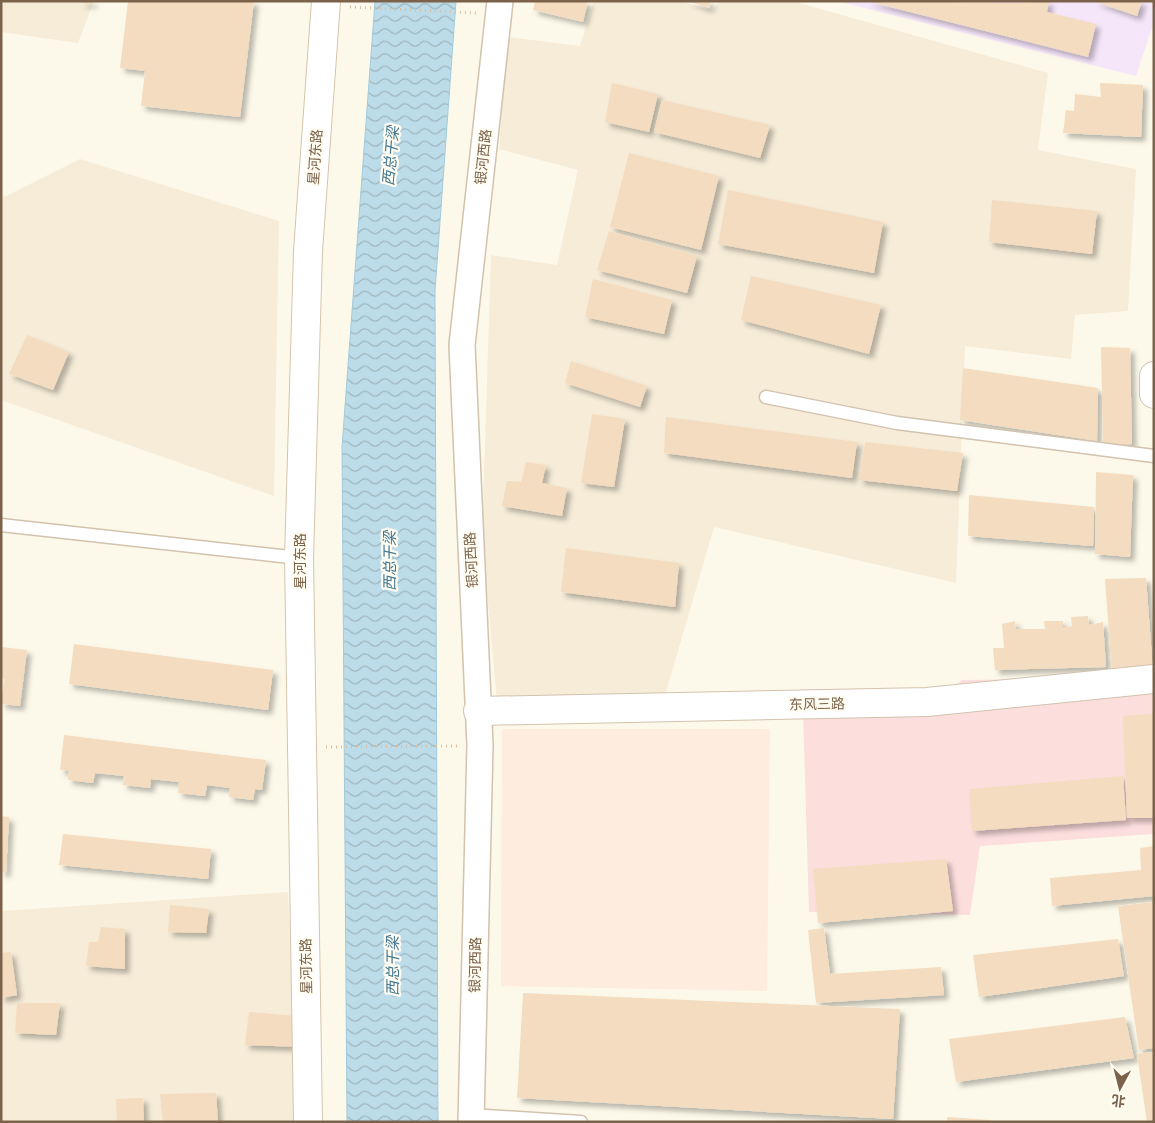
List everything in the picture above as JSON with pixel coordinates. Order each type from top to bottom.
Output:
[{"type":"main road","name":"星河东路","points":[[308,1122],[299,558],[308,251],[326,3]]},
{"type":"main road","points":[[1154,376],[1154,394]]},
{"type":"main road","name":"东风三路","points":[[478,711],[927,702],[1154,679]]},
{"type":"street","name":"银河西路","points":[[471,1118],[480,746],[462,345],[500,7]]},
{"type":"lane","points":[[766,397],[897,423],[1154,456]]},
{"type":"lane","points":[[1,525],[299,558]]},
{"type":"lane","points":[[471,1118],[580,1122]]},
{"type":"path","points":[[326,3],[500,7]]},
{"type":"path","points":[[303,748],[480,746]]},
{"type":"shaded area","points":[[1,1],[94,1],[78,43],[1,32]]},
{"type":"shaded area","points":[[594,1],[680,1],[713,11],[719,1],[792,1],[1048,73],[1038,150],[1136,169],[1128,311],[1075,315],[1071,359],[965,346],[956,583],[714,527],[662,706],[497,702],[482,536],[491,255],[557,265],[578,170],[499,149],[507,37],[580,46]]},
{"type":"shaded area","points":[[837,1],[1154,1],[1154,22],[1136,76]]},
{"type":"shaded area","points":[[80,159],[279,221],[274,496],[1,400],[1,196],[6,196]]},
{"type":"shaded area","points":[[1154,677],[1154,834],[980,846],[970,915],[809,912],[803,711],[931,704],[962,680]]},
{"type":"shaded area","points":[[502,729],[770,729],[767,991],[501,986]]},
{"type":"shaded area","points":[[288,892],[297,1122],[1,1122],[1,911]]},
{"type":"water","name":"西总干梁","points":[[375,1],[456,1],[435,291],[438,1122],[347,1122],[342,447]]},
{"type":"building","points":[[81,1],[93,1],[93,4],[81,3]]},
{"type":"building","points":[[128,1],[254,1],[240,117],[141,106],[145,71],[120,68]]},
{"type":"building","points":[[535,1],[588,1],[583,22],[533,10]]},
{"type":"building","points":[[687,1],[711,1],[709,8]]},
{"type":"building","points":[[866,1],[1015,3],[1049,1],[1047,12],[1096,24],[1088,57]]},
{"type":"building","points":[[1093,1],[1142,1],[1137,16]]},
{"type":"building","points":[[612,83],[658,94],[649,132],[605,122]]},
{"type":"building","points":[[1100,83],[1143,85],[1141,137],[1063,133],[1066,110],[1074,111],[1075,94],[1101,97]]},
{"type":"building","points":[[662,100],[770,125],[760,158],[654,132]]},
{"type":"building","points":[[629,153],[719,176],[701,250],[610,227]]},
{"type":"building","points":[[728,190],[883,222],[874,273],[718,244]]},
{"type":"building","points":[[992,200],[1097,211],[1092,254],[989,242]]},
{"type":"building","points":[[609,231],[697,256],[687,293],[597,270]]},
{"type":"building","points":[[751,276],[881,305],[869,354],[741,320]]},
{"type":"building","points":[[593,279],[672,300],[664,334],[585,317]]},
{"type":"building","points":[[27,335],[69,352],[53,390],[9,374]]},
{"type":"building","points":[[1101,347],[1130,348],[1132,444],[1103,445]]},
{"type":"building","points":[[571,361],[647,386],[640,407],[565,383]]},
{"type":"building","points":[[963,368],[1098,388],[1097,441],[960,420]]},
{"type":"building","points":[[592,414],[625,419],[614,487],[581,483]]},
{"type":"building","points":[[666,417],[857,442],[852,478],[664,453]]},
{"type":"building","points":[[865,442],[963,453],[957,491],[859,480]]},
{"type":"building","points":[[526,462],[546,465],[542,483],[567,488],[562,516],[502,506],[507,481],[521,482]]},
{"type":"building","points":[[1096,472],[1133,475],[1130,557],[1095,554]]},
{"type":"building","points":[[969,495],[1094,507],[1093,546],[968,536]]},
{"type":"building","points":[[566,548],[679,563],[675,607],[561,592]]},
{"type":"building","points":[[1146,578],[1153,672],[1112,673],[1105,579]]},
{"type":"building","points":[[1088,616],[1089,625],[1103,622],[1106,667],[995,670],[993,648],[1004,648],[1002,624],[1015,621],[1016,629],[1045,629],[1044,621],[1063,621],[1063,628],[1072,626],[1071,617]]},
{"type":"building","points":[[74,644],[273,670],[268,710],[69,684]]},
{"type":"building","points":[[1,647],[27,650],[20,706],[1,704],[4,679],[1,678]]},
{"type":"building","points":[[1154,714],[1154,818],[1127,818],[1123,716]]},
{"type":"building","points":[[64,735],[266,760],[262,790],[255,789],[253,800],[229,797],[230,788],[207,785],[205,796],[178,793],[179,782],[151,779],[150,788],[123,785],[124,776],[95,773],[93,783],[68,780],[69,771],[60,770]]},
{"type":"building","points":[[1123,776],[1126,820],[972,831],[969,789]]},
{"type":"building","points":[[1,816],[9,817],[6,873],[1,872]]},
{"type":"building","points":[[63,834],[211,849],[208,879],[59,865]]},
{"type":"building","points":[[1154,846],[1154,896],[1052,906],[1050,878],[1141,870],[1140,848]]},
{"type":"building","points":[[946,859],[953,911],[818,923],[813,869]]},
{"type":"building","points":[[1154,902],[1154,1048],[1139,1050],[1118,906]]},
{"type":"building","points":[[170,905],[209,909],[206,933],[168,932]]},
{"type":"building","points":[[101,927],[125,929],[125,969],[86,966],[89,942],[98,942]]},
{"type":"building","points":[[824,928],[830,974],[941,967],[944,995],[816,1003],[808,930]]},
{"type":"building","points":[[1118,939],[1124,976],[979,997],[973,955]]},
{"type":"building","points":[[11,952],[17,995],[1,998],[1,953]]},
{"type":"building","points":[[523,993],[900,1009],[893,1119],[517,1098]]},
{"type":"building","points":[[17,1003],[60,1003],[56,1035],[15,1033]]},
{"type":"building","points":[[249,1012],[306,1017],[303,1047],[245,1045]]},
{"type":"building","points":[[1125,1017],[1134,1058],[956,1082],[949,1039]]},
{"type":"building","points":[[1154,1052],[1154,1122],[1147,1122],[1137,1054]]},
{"type":"building","points":[[216,1093],[218,1122],[163,1122],[160,1094]]},
{"type":"building","points":[[143,1098],[144,1122],[117,1122],[116,1099]]},
{"type":"building","points":[[947,1117],[990,1120],[990,1122],[947,1122]]}]
